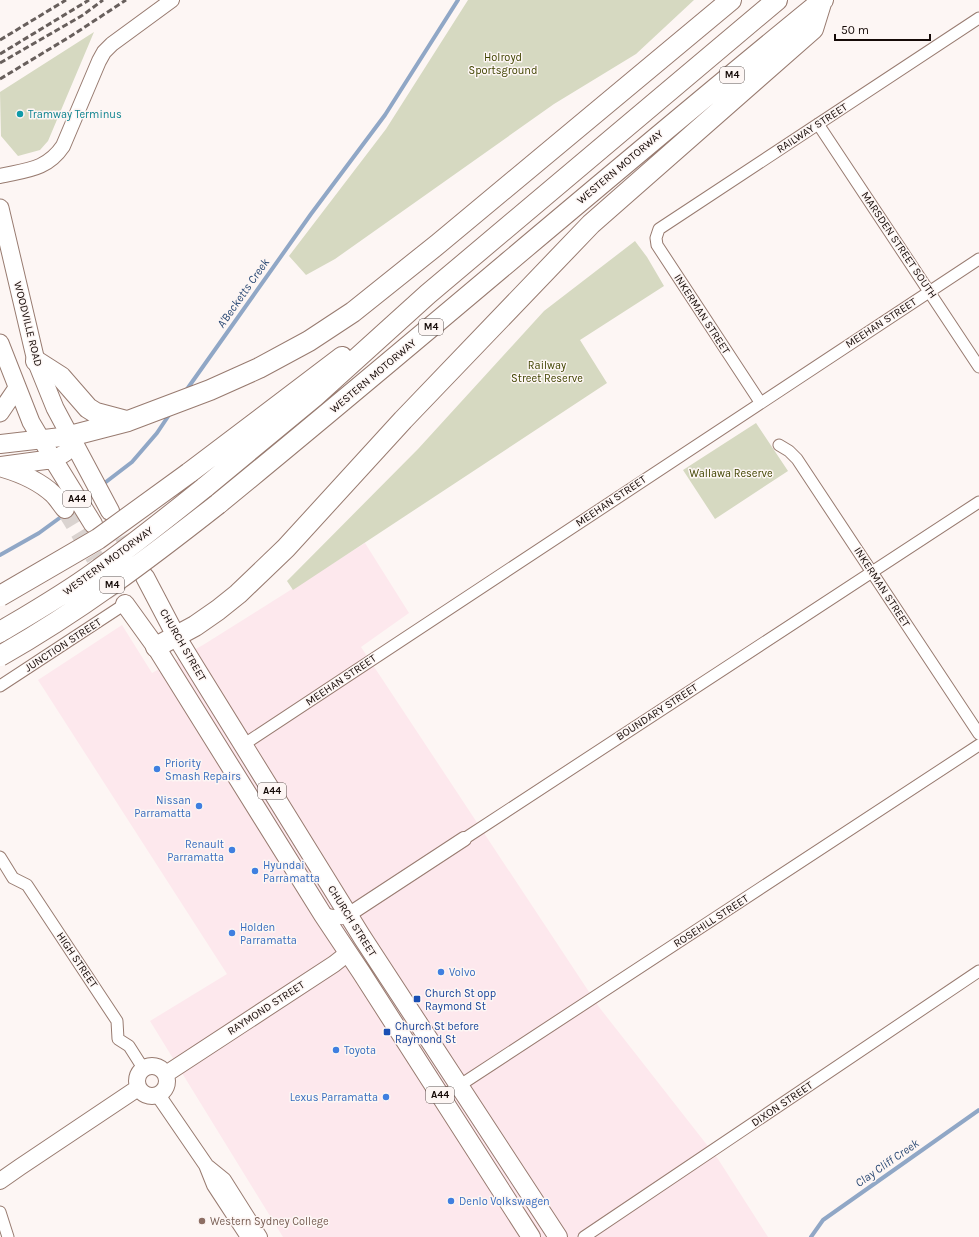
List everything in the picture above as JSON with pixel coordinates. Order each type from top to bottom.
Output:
[{"type":"highway","points":[[0,444],[72,439],[128,421],[210,390],[259,368],[309,341],[353,312],[438,244],[731,0]]},
{"type":"highway","name":"WESTERN MOTORWAY","points":[[0,632],[49,603],[95,572],[204,488],[314,397],[428,294],[777,0]]},
{"type":"highway","points":[[156,647],[218,610],[238,594],[286,548],[403,420],[591,224],[813,29],[822,0]]},
{"type":"highway","name":"WESTERN MOTORWAY","points":[[0,656],[100,594],[159,551],[218,504],[328,414],[636,154],[822,0]]},
{"type":"highway","name":"WESTERN MOTORWAY","points":[[0,596],[98,539],[428,294]]},
{"type":"highway","points":[[36,361],[61,377],[88,408],[96,413],[128,421]]},
{"type":"highway","name":"A44","points":[[72,439],[110,511]]},
{"type":"highway","name":"A44","points":[[0,467],[57,466],[93,524]]},
{"type":"highway","name":"A44","points":[[0,467],[22,473],[41,485],[53,494],[64,509]]},
{"type":"highway","name":"CHURCH STREET","points":[[145,577],[176,636],[243,745],[355,911],[362,937],[558,1237]]},
{"type":"highway","name":"CHURCH STREET","points":[[125,604],[156,647],[322,915],[442,1097],[531,1237]]},
{"type":"main road","name":"WOODVILLE ROAD","points":[[0,208],[36,361],[55,408],[72,439]]},
{"type":"main road","points":[[0,342],[31,422],[41,440]]},
{"type":"main road","points":[[0,412],[17,388]]},
{"type":"main road","name":"A44","points":[[41,440],[57,466],[63,455],[70,449],[72,439]]},
{"type":"main road","name":"RAYMOND STREET","points":[[166,1074],[334,964],[348,953]]},
{"type":"main road","points":[[147,1066],[157,1066],[161,1068],[166,1074],[166,1086],[164,1090],[158,1094],[150,1096],[138,1088],[136,1079],[143,1068],[147,1066]]},
{"type":"main road","points":[[0,1181],[138,1088]]},
{"type":"street","points":[[0,176],[42,166],[58,154],[63,146],[94,71],[104,52],[112,44],[172,0]]},
{"type":"street","name":"RAILWAY STREET","points":[[657,245],[657,234],[659,229],[663,226],[979,18]]},
{"type":"street","name":"MARSDEN STREET SOUTH","points":[[818,124],[979,367]]},
{"type":"street","name":"INKERMAN STREET","points":[[657,245],[760,402]]},
{"type":"street","name":"MEEHAN STREET","points":[[243,745],[760,402],[979,259]]},
{"type":"street","name":"INKERMAN STREET","points":[[780,445],[797,459],[979,734]]},
{"type":"street","name":"BOUNDARY STREET","points":[[355,911],[979,502]]},
{"type":"street","name":"JUNCTION STREET","points":[[0,686],[125,604]]},
{"type":"street","name":"ROSEHILL STREET","points":[[442,1097],[979,746]]},
{"type":"street","name":"HIGH STREET","points":[[0,857],[14,878],[27,885],[117,1021],[118,1039],[129,1046],[143,1068]]},
{"type":"street","points":[[322,915],[343,918],[355,911]]},
{"type":"street","name":"RAYMOND STREET","points":[[348,953],[362,937]]},
{"type":"street","name":"DIXON STREET","points":[[584,1237],[979,971]]},
{"type":"street","points":[[158,1094],[206,1165],[214,1185],[248,1237]]},
{"type":"street","points":[[206,1165],[224,1180],[260,1237]]},
{"type":"street","points":[[0,1212],[8,1237]]},
{"type":"shaded area","points":[[365,543],[409,613],[361,647],[599,1007],[718,1159],[768,1237],[283,1237],[150,1021],[227,974],[38,680],[122,625],[152,673],[203,645]]},
{"type":"green space","name":"Holroyd Sportsground","points":[[468,0],[694,0],[636,54],[554,104],[335,259],[306,275],[289,256],[386,129]]},
{"type":"green space","points":[[94,32],[48,141],[40,150],[18,156],[1,136],[0,92]]},
{"type":"green space","name":"Railway Street Reserve","points":[[635,241],[647,257],[664,286],[580,340],[607,383],[293,590],[287,581],[418,449],[544,311]]},
{"type":"green space","name":"Wallawa Reserve","points":[[756,423],[788,471],[715,519],[683,470]]},
{"type":"waterway","name":"A'Becketts Creek","points":[[185,392],[311,214],[385,115],[458,0]]},
{"type":"waterway","name":"A'Becketts Creek","points":[[102,485],[132,462],[157,433],[171,412]]},
{"type":"waterway","name":"A'Becketts Creek","points":[[0,555],[39,533],[65,514]]},
{"type":"waterway","name":"Clay Cliff Creek","points":[[811,1237],[823,1220],[979,1110]]},
{"type":"tunnel","points":[[65,509],[95,558]]},
{"type":"tunnel","points":[[111,512],[136,560]]},
{"type":"tunnel","points":[[94,527],[106,575],[125,604]]},
{"type":"railway","points":[[0,40],[66,0]]},
{"type":"railway","points":[[0,54],[89,0]]},
{"type":"railway","points":[[0,63],[83,15],[103,0]]},
{"type":"railway","points":[[0,79],[71,36],[126,0]]},
{"type":"place","name":"Tramway Terminus","points":[[20,114]]},
{"type":"place","name":"Priority Smash Repairs","points":[[157,769]]},
{"type":"place","name":"Nissan Parramatta","points":[[199,806]]},
{"type":"place","name":"Renault Parramatta","points":[[232,850]]},
{"type":"place","name":"Hyundai Parramatta","points":[[255,871]]},
{"type":"place","name":"Holden Parramatta","points":[[232,933]]},
{"type":"place","name":"Volvo","points":[[441,972]]},
{"type":"place","name":"Church St opp Raymond St","points":[[417,999]]},
{"type":"place","name":"Church St before Raymond St","points":[[387,1032]]},
{"type":"place","name":"Toyota","points":[[336,1050]]},
{"type":"place","name":"Lexus Parramatta","points":[[386,1097]]},
{"type":"place","name":"Denlo Volkswagen","points":[[451,1201]]},
{"type":"place","name":"Western Sydney College","points":[[202,1221]]}]
